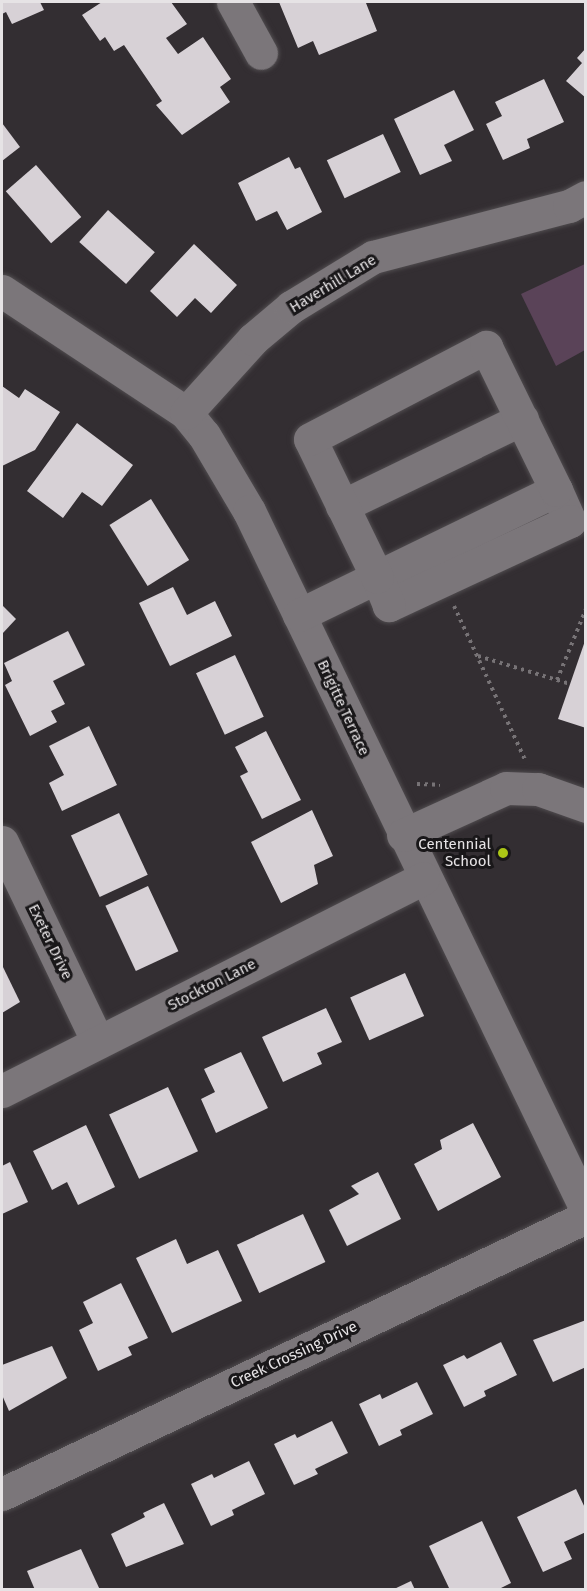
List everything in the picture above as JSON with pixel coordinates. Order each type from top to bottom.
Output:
[{"type":"street","points":[[233,2],[261,53]]},
{"type":"street","name":"Haverhill Lane","points":[[186,413],[253,339],[283,314],[373,257],[569,206],[585,197]]},
{"type":"street","name":"Brigitte Terrace","points":[[2,291],[186,413],[249,511],[423,878],[585,1209]]},
{"type":"street","points":[[486,347],[522,419],[570,521],[390,605],[310,439],[486,347]]},
{"type":"street","points":[[342,506],[522,419]]},
{"type":"street","points":[[299,615],[556,490]]},
{"type":"street","points":[[403,835],[507,788],[538,789],[585,806]]},
{"type":"street","name":"Exeter Drive","points":[[2,842],[98,1042]]},
{"type":"street","name":"Stockton Lane","points":[[2,1091],[423,878]]},
{"type":"street","name":"Creek Crossing Drive","points":[[2,1494],[585,1217]]},
{"type":"path","points":[[442,580],[528,766]]},
{"type":"path","points":[[557,680],[585,609]]},
{"type":"path","points":[[477,656],[570,684]]},
{"type":"shaded area","points":[[585,264],[585,350],[556,366],[521,294]]},
{"type":"building","points":[[2,2],[40,2],[44,10],[12,24],[6,12],[2,14]]},
{"type":"building","points":[[102,2],[171,2],[187,24],[166,38],[178,54],[203,37],[231,79],[220,87],[230,102],[182,135],[156,105],[162,101],[124,45],[114,51],[105,37],[100,41],[82,15]]},
{"type":"building","points":[[279,2],[366,3],[377,31],[319,55],[313,41],[298,48]]},
{"type":"building","points":[[586,48],[586,98],[566,81],[582,63],[577,58]]},
{"type":"building","points":[[544,79],[564,122],[527,139],[530,148],[503,160],[486,124],[502,116],[495,102]]},
{"type":"building","points":[[454,90],[474,130],[444,145],[452,161],[420,175],[394,119]]},
{"type":"building","points":[[2,123],[20,147],[2,161]]},
{"type":"building","points":[[383,134],[401,172],[345,198],[327,160]]},
{"type":"building","points":[[289,157],[295,169],[300,167],[322,212],[287,230],[277,211],[256,221],[238,183]]},
{"type":"building","points":[[36,165],[81,217],[51,243],[6,191]]},
{"type":"building","points":[[108,210],[155,252],[126,284],[79,242]]},
{"type":"building","points":[[194,244],[237,285],[211,313],[195,298],[177,317],[150,291]]},
{"type":"building","points":[[2,386],[19,398],[25,389],[60,412],[35,450],[2,466]]},
{"type":"building","points":[[77,423],[133,465],[102,506],[82,492],[63,518],[27,491]]},
{"type":"building","points":[[151,499],[189,560],[148,586],[109,525]]},
{"type":"building","points":[[173,587],[187,615],[215,601],[232,636],[170,666],[139,603]]},
{"type":"building","points":[[2,605],[16,619],[2,634]]},
{"type":"building","points":[[68,631],[85,665],[53,681],[65,704],[51,711],[57,722],[30,736],[5,685],[12,681],[4,663]]},
{"type":"building","points":[[586,638],[586,728],[558,719]]},
{"type":"building","points":[[235,655],[264,717],[225,735],[196,673]]},
{"type":"building","points":[[89,726],[117,785],[62,811],[49,783],[64,775],[49,746]]},
{"type":"building","points":[[266,731],[301,800],[262,819],[240,776],[248,772],[235,747]]},
{"type":"building","points":[[312,810],[333,856],[314,865],[318,884],[281,903],[251,842]]},
{"type":"building","points":[[119,813],[148,875],[100,897],[71,835]]},
{"type":"building","points":[[148,886],[178,951],[136,971],[105,906]]},
{"type":"building","points":[[2,965],[20,1002],[2,1013]]},
{"type":"building","points":[[405,973],[424,1016],[369,1040],[350,997]]},
{"type":"building","points":[[326,1008],[342,1042],[317,1053],[322,1064],[283,1082],[262,1037]]},
{"type":"building","points":[[241,1052],[268,1108],[216,1133],[201,1099],[215,1092],[204,1069]]},
{"type":"building","points":[[168,1087],[198,1151],[139,1179],[109,1114]]},
{"type":"building","points":[[473,1123],[501,1177],[438,1211],[414,1164],[442,1149],[440,1140]]},
{"type":"building","points":[[86,1125],[115,1187],[78,1205],[67,1182],[52,1190],[33,1151]]},
{"type":"building","points":[[10,1162],[28,1202],[2,1214],[2,1166]]},
{"type":"building","points":[[378,1172],[401,1219],[347,1246],[329,1210],[359,1194],[351,1186]]},
{"type":"building","points":[[303,1214],[325,1262],[259,1293],[237,1245]]},
{"type":"building","points":[[176,1239],[187,1264],[218,1250],[242,1301],[172,1333],[136,1258]]},
{"type":"building","points":[[121,1283],[148,1338],[128,1347],[132,1355],[98,1371],[79,1330],[93,1323],[83,1302]]},
{"type":"building","points":[[586,1320],[586,1367],[553,1382],[533,1340]]},
{"type":"building","points":[[501,1342],[517,1375],[484,1391],[486,1396],[464,1407],[443,1365],[464,1355],[467,1359]]},
{"type":"building","points":[[52,1346],[67,1378],[9,1411],[2,1395],[2,1365]]},
{"type":"building","points":[[417,1382],[433,1414],[400,1430],[402,1435],[379,1446],[359,1404],[380,1394],[382,1399]]},
{"type":"building","points":[[332,1421],[348,1453],[315,1469],[318,1474],[294,1485],[274,1444],[295,1434],[297,1438]]},
{"type":"building","points":[[249,1461],[265,1494],[232,1510],[234,1515],[211,1526],[191,1484],[212,1474],[214,1478]]},
{"type":"building","points":[[576,1489],[586,1510],[586,1532],[564,1542],[572,1559],[543,1572],[517,1517]]},
{"type":"building","points":[[164,1503],[184,1544],[126,1567],[111,1534],[145,1517],[143,1513]]},
{"type":"building","points":[[482,1521],[511,1583],[497,1590],[450,1590],[429,1546]]},
{"type":"building","points":[[81,1549],[100,1590],[35,1590],[27,1571]]},
{"type":"building","points":[[411,1581],[415,1590],[392,1590]]},
{"type":"place","name":"Centennial School","points":[[503,853]]}]
